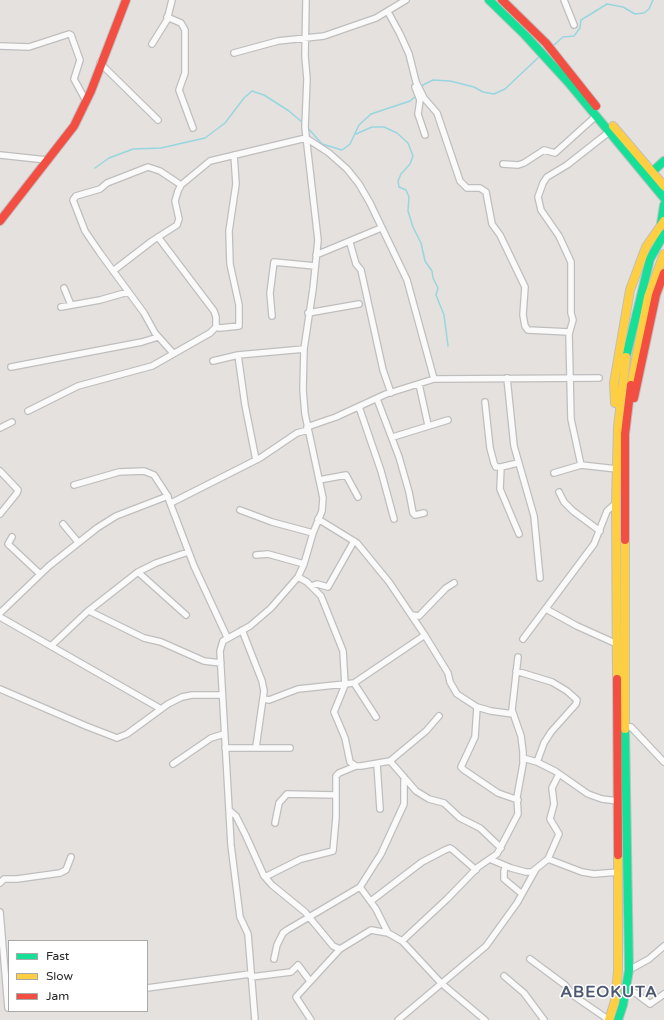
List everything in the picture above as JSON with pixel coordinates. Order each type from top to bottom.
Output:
[{"type":"main road","points":[[1,218],[70,133],[86,101],[126,0]]},
{"type":"main road","points":[[489,0],[525,35],[549,62],[664,198]]},
{"type":"main road","points":[[502,0],[546,43],[598,108],[664,186]]},
{"type":"main road","points":[[652,172],[664,161]]},
{"type":"main road","points":[[609,1020],[615,1002],[618,971],[619,872],[616,503],[617,441],[614,383],[630,290],[646,247],[662,222],[664,205]]},
{"type":"main road","points":[[618,1020],[629,970],[625,726],[626,408],[630,358],[650,259],[664,234]]},
{"type":"main road","points":[[617,441],[621,392],[648,297],[664,254]]},
{"type":"main road","points":[[625,434],[640,375],[656,296],[664,273]]},
{"type":"street","points":[[152,44],[167,17],[172,0]]},
{"type":"street","points":[[255,1020],[248,934],[240,917],[228,810],[220,651],[222,641],[250,626],[271,608],[298,577],[304,564],[324,498],[308,428],[304,390],[304,348],[308,313],[313,289],[318,226],[305,127],[307,79],[305,38],[306,0]]},
{"type":"street","points":[[234,53],[261,45],[324,36],[376,18],[406,0]]},
{"type":"street","points":[[564,0],[574,25]]},
{"type":"street","points":[[388,12],[409,54],[422,99],[437,113],[462,185],[467,188],[484,189],[486,192],[492,224],[500,234],[525,287],[523,315],[525,326],[528,330],[569,332]]},
{"type":"street","points":[[167,17],[181,23],[184,30],[185,73],[179,90],[193,128]]},
{"type":"street","points":[[0,46],[29,48],[69,34],[71,35],[80,60],[74,79],[86,101]]},
{"type":"street","points":[[100,63],[158,120]]},
{"type":"street","points":[[422,99],[418,114],[424,135]]},
{"type":"street","points":[[503,164],[518,165],[524,163],[544,150],[555,153],[596,116]]},
{"type":"street","points":[[581,465],[571,419],[569,332],[573,320],[571,313],[571,262],[559,236],[541,210],[538,197],[542,183],[547,177],[567,165],[609,132]]},
{"type":"street","points":[[113,271],[158,237],[177,225],[179,219],[175,201],[181,185],[210,161],[306,138],[336,158],[355,177],[370,203],[407,280],[434,379]]},
{"type":"street","points":[[0,155],[48,160]]},
{"type":"street","points":[[28,411],[78,386],[152,366],[210,333],[218,325],[238,326],[239,305],[230,264],[229,231],[236,184],[234,155]]},
{"type":"street","points":[[173,353],[158,337],[144,313],[85,231],[73,200],[76,196],[100,189],[107,183],[148,167],[160,171],[181,185]]},
{"type":"street","points":[[316,255],[350,243],[381,228]]},
{"type":"street","points":[[158,237],[191,284],[214,311],[218,325]]},
{"type":"street","points":[[350,243],[356,264],[361,270],[383,370],[391,393]]},
{"type":"street","points":[[272,316],[270,293],[274,262],[315,266]]},
{"type":"street","points":[[64,288],[71,305]]},
{"type":"street","points":[[61,307],[100,300],[128,292]]},
{"type":"street","points":[[308,313],[359,304]]},
{"type":"street","points":[[11,367],[41,363],[142,342],[158,337]]},
{"type":"street","points":[[213,361],[238,355],[304,348]]},
{"type":"street","points":[[238,355],[245,405],[256,460]]},
{"type":"street","points":[[507,378],[512,433],[518,463],[534,516],[540,578]]},
{"type":"street","points":[[171,503],[256,460],[297,433],[391,393],[434,379],[599,378]]},
{"type":"street","points":[[419,384],[428,425]]},
{"type":"street","points":[[377,399],[393,437],[406,478],[413,513],[415,515],[424,513]]},
{"type":"street","points":[[485,402],[490,448],[496,467],[518,463]]},
{"type":"street","points":[[359,407],[381,472],[394,519]]},
{"type":"street","points":[[393,437],[448,420]]},
{"type":"street","points":[[0,428],[12,422]]},
{"type":"street","points":[[554,473],[581,465],[617,468]]},
{"type":"street","points":[[501,467],[500,489],[519,534]]},
{"type":"street","points":[[0,471],[18,490],[0,514]]},
{"type":"street","points":[[74,484],[119,472],[144,471],[154,475],[168,496],[188,552],[227,638]]},
{"type":"street","points":[[319,480],[346,475],[358,498]]},
{"type":"street","points":[[559,492],[564,502],[600,531]]},
{"type":"street","points":[[0,613],[40,574],[78,542],[116,516],[168,496]]},
{"type":"street","points":[[523,639],[594,544],[607,511],[616,503]]},
{"type":"street","points":[[240,510],[272,522],[313,533]]},
{"type":"street","points":[[318,519],[354,541],[389,582],[412,615],[448,673],[450,682],[457,694],[477,707],[491,711],[513,714]]},
{"type":"street","points":[[63,524],[78,542]]},
{"type":"street","points":[[12,537],[8,544],[40,574]]},
{"type":"street","points":[[311,586],[317,584],[328,587],[354,541]]},
{"type":"street","points":[[51,646],[89,611],[138,572],[156,562],[188,552]]},
{"type":"street","points":[[256,555],[268,554],[304,564]]},
{"type":"street","points":[[138,572],[186,614]]},
{"type":"street","points":[[298,577],[311,586],[321,596],[343,651],[345,685],[334,712],[345,738],[350,762],[356,766]]},
{"type":"street","points":[[412,615],[419,616],[446,588],[454,583]]},
{"type":"street","points":[[546,610],[617,644]]},
{"type":"street","points":[[89,611],[144,638],[161,642],[204,660],[221,663]]},
{"type":"street","points":[[0,617],[161,709]]},
{"type":"street","points":[[242,630],[262,681],[264,699],[256,747]]},
{"type":"street","points":[[264,699],[269,700],[298,689],[354,683],[422,637],[424,634]]},
{"type":"street","points":[[402,941],[476,870],[492,860],[501,848],[518,814],[518,800],[523,758],[521,736],[513,714],[518,657]]},
{"type":"street","points":[[516,671],[561,686],[577,700],[576,704],[551,732],[544,743],[537,762]]},
{"type":"street","points":[[354,683],[376,717]]},
{"type":"street","points":[[0,689],[117,738],[127,734],[161,709],[182,698],[192,695],[222,695]]},
{"type":"street","points":[[477,707],[475,737],[461,767],[498,793],[518,800]]},
{"type":"street","points":[[265,877],[301,859],[333,852],[336,776],[339,773],[356,766],[390,761],[426,731],[439,716]]},
{"type":"street","points":[[625,726],[631,727],[663,758]]},
{"type":"street","points":[[173,764],[211,738],[224,734]]},
{"type":"street","points":[[225,748],[290,748]]},
{"type":"street","points":[[523,758],[537,762],[559,774],[588,794],[602,799],[618,801]]},
{"type":"street","points":[[390,761],[416,791],[429,799],[444,803],[460,818],[480,828],[501,848]]},
{"type":"street","points":[[377,764],[380,808]]},
{"type":"street","points":[[492,860],[526,872],[532,872],[548,859],[559,834],[550,819],[554,804],[552,788],[559,774]]},
{"type":"street","points":[[274,959],[277,945],[283,933],[309,916],[360,887],[380,854],[404,804],[404,777]]},
{"type":"street","points":[[275,823],[279,803],[287,794],[336,795]]},
{"type":"street","points":[[228,810],[236,816],[265,877],[272,885],[309,916],[332,946],[340,949]]},
{"type":"street","points":[[371,901],[422,862],[450,848],[476,870]]},
{"type":"street","points":[[0,883],[4,879],[17,879],[60,873],[66,870],[71,856]]},
{"type":"street","points":[[548,859],[582,872],[594,874],[619,872]]},
{"type":"street","points":[[506,866],[504,871],[504,879],[522,894]]},
{"type":"street","points":[[403,1019],[441,983],[486,946],[522,894],[536,869]]},
{"type":"street","points":[[360,887],[371,901],[385,924],[388,933]]},
{"type":"street","points":[[0,912],[8,1008],[0,1009]]},
{"type":"street","points":[[311,1020],[296,997],[340,949],[371,930],[388,933],[402,941],[441,983],[485,1020]]},
{"type":"street","points":[[629,970],[649,960],[664,946]]},
{"type":"street","points":[[530,959],[565,985],[574,996],[609,1020]]},
{"type":"street","points":[[148,988],[291,972],[298,965],[310,981]]},
{"type":"street","points":[[504,976],[524,993],[544,1020]]},
{"type":"street","points":[[626,986],[650,1004],[664,994]]},
{"type":"waterway","points":[[554,45],[563,37],[574,36],[580,28],[581,20],[607,4],[623,7],[635,14],[644,13],[649,9],[653,0]]},
{"type":"waterway","points":[[421,88],[423,85],[433,80],[450,81],[494,94],[505,89],[540,56]]},
{"type":"waterway","points":[[95,168],[109,158],[133,149],[161,148],[205,138],[225,123],[244,98],[252,91],[264,95],[289,111],[303,123]]},
{"type":"waterway","points":[[307,127],[322,144],[342,150],[350,144],[359,125],[371,114],[410,101],[416,96]]},
{"type":"waterway","points":[[356,134],[372,127],[384,127],[397,133],[408,143],[413,156],[410,164],[401,174],[398,181],[399,187],[406,190],[409,197],[408,211],[413,227],[421,243],[425,261],[432,271],[433,278],[438,288],[436,295],[444,315],[448,346]]},
{"type":"traffic: fast","points":[[489,0],[525,35],[568,82],[664,198]]},
{"type":"traffic: fast","points":[[652,172],[664,161]]},
{"type":"traffic: fast","points":[[661,224],[664,205]]},
{"type":"traffic: fast","points":[[626,357],[650,259],[664,234]]},
{"type":"traffic: fast","points":[[618,1020],[623,1005],[629,970],[625,729]]},
{"type":"traffic: slow","points":[[613,126],[664,186]]},
{"type":"traffic: slow","points":[[615,403],[614,383],[630,290],[646,247],[664,221]]},
{"type":"traffic: slow","points":[[631,385],[648,297],[664,254]]},
{"type":"traffic: slow","points":[[617,679],[616,503],[618,427],[626,357]]},
{"type":"traffic: slow","points":[[625,540],[625,729]]},
{"type":"traffic: slow","points":[[609,1020],[615,1001],[618,971],[618,855]]},
{"type":"traffic: jam","points":[[0,221],[74,126],[91,91],[126,0]]},
{"type":"traffic: jam","points":[[502,0],[546,43],[596,106]]},
{"type":"traffic: jam","points":[[634,398],[656,295],[664,273]]},
{"type":"traffic: jam","points":[[625,540],[625,434],[631,385]]},
{"type":"traffic: jam","points":[[617,679],[618,855]]},
{"type":"district","name":"ABEOKUTA","points":[[609,993]]}]
